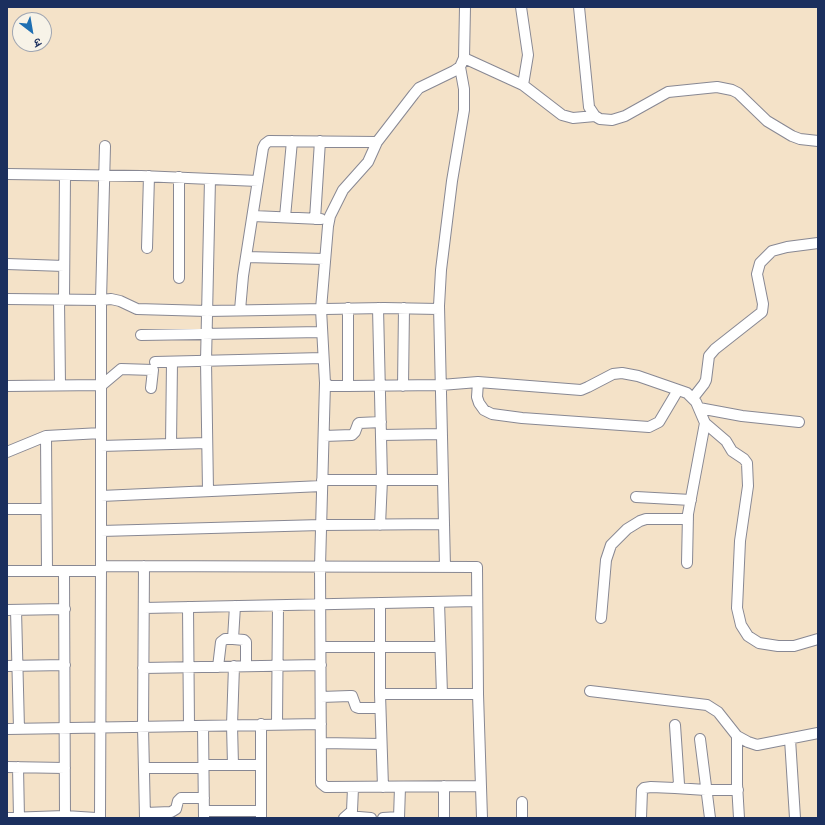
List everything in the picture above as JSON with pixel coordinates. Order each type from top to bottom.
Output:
[{"type":"street","points":[[445,566],[442,385],[439,309],[441,270],[452,181],[464,110],[462,62],[465,7]]},
{"type":"street","points":[[521,7],[528,55],[522,85]]},
{"type":"street","points":[[579,7],[589,107],[595,116],[600,119],[612,120],[624,116],[668,92],[717,88],[732,90],[738,93],[767,121],[792,136],[800,139],[818,141]]},
{"type":"street","points":[[462,62],[522,85],[562,115],[573,118],[595,116]]},
{"type":"street","points":[[462,62],[454,71],[419,88],[408,100],[377,142],[368,162],[343,190],[329,219],[321,309],[325,383],[320,566],[321,783],[326,787],[354,788],[481,786]]},
{"type":"street","points":[[240,310],[246,257],[263,148],[265,144],[269,141],[377,142]]},
{"type":"street","points":[[285,217],[292,141]]},
{"type":"street","points":[[315,219],[320,141]]},
{"type":"street","points":[[100,818],[101,300],[105,146]]},
{"type":"street","points":[[7,174],[149,176],[258,181]]},
{"type":"street","points":[[60,385],[61,300],[64,266],[66,175]]},
{"type":"street","points":[[147,248],[149,176]]},
{"type":"street","points":[[179,177],[179,278]]},
{"type":"street","points":[[208,491],[206,361],[210,179]]},
{"type":"street","points":[[253,216],[329,219]]},
{"type":"street","points":[[693,398],[704,384],[709,356],[762,312],[764,304],[757,274],[760,263],[772,251],[787,247],[818,243]]},
{"type":"street","points":[[246,257],[325,259]]},
{"type":"street","points":[[7,264],[64,266]]},
{"type":"street","points":[[7,299],[111,299],[120,301],[137,309],[439,309]]},
{"type":"street","points":[[348,308],[348,386]]},
{"type":"street","points":[[378,308],[382,480],[380,525]]},
{"type":"street","points":[[402,386],[404,308]]},
{"type":"street","points":[[141,334],[322,332]]},
{"type":"street","points":[[155,362],[323,358]]},
{"type":"street","points":[[171,444],[172,362]]},
{"type":"street","points":[[7,386],[101,384],[121,369],[153,370],[151,388]]},
{"type":"street","points":[[325,383],[330,386],[402,386],[478,382],[581,390],[588,388],[613,374],[622,373],[638,376],[687,393],[693,398],[705,423],[726,442],[732,451],[744,459],[747,463],[748,486],[740,541],[737,608],[741,625],[748,636],[759,643],[778,646],[794,646],[818,639]]},
{"type":"street","points":[[478,382],[477,397],[479,403],[484,410],[492,414],[522,418],[649,426],[660,422],[678,390]]},
{"type":"street","points":[[699,408],[742,416],[799,422]]},
{"type":"street","points":[[324,436],[352,435],[359,424],[381,422]]},
{"type":"street","points":[[687,563],[688,519],[705,423]]},
{"type":"street","points":[[7,452],[46,436],[101,433]]},
{"type":"street","points":[[381,435],[442,434]]},
{"type":"street","points":[[46,436],[47,571]]},
{"type":"street","points":[[101,446],[207,443]]},
{"type":"street","points":[[101,496],[382,480],[443,480]]},
{"type":"street","points":[[636,498],[691,500]]},
{"type":"street","points":[[7,509],[46,509]]},
{"type":"street","points":[[601,618],[606,560],[612,545],[627,529],[640,521],[646,519],[688,519]]},
{"type":"street","points":[[101,531],[321,525],[444,524]]},
{"type":"street","points":[[7,571],[64,571],[144,566],[477,566],[478,694],[482,818]]},
{"type":"street","points":[[144,566],[143,727],[145,816],[171,812],[176,809],[178,801],[181,798],[204,798]]},
{"type":"street","points":[[64,571],[65,817]]},
{"type":"street","points":[[144,608],[477,601]]},
{"type":"street","points":[[439,602],[442,694]]},
{"type":"street","points":[[380,603],[380,708],[383,787]]},
{"type":"street","points":[[233,638],[235,606]]},
{"type":"street","points":[[277,724],[278,606]]},
{"type":"street","points":[[188,607],[188,726]]},
{"type":"street","points":[[19,729],[12,666],[11,610],[65,609]]},
{"type":"street","points":[[218,667],[221,642],[225,639],[233,638],[244,640],[246,642],[246,666]]},
{"type":"street","points":[[321,647],[440,646]]},
{"type":"street","points":[[12,666],[65,665]]},
{"type":"street","points":[[143,668],[321,665]]},
{"type":"street","points":[[233,765],[232,725],[234,666]]},
{"type":"street","points":[[590,691],[707,705],[718,712],[737,736],[757,745],[818,733]]},
{"type":"street","points":[[380,694],[478,694]]},
{"type":"street","points":[[321,697],[352,696],[356,707],[380,708]]},
{"type":"street","points":[[203,726],[204,815],[261,815],[260,724]]},
{"type":"street","points":[[7,729],[321,724]]},
{"type":"street","points":[[675,725],[680,779],[679,784],[675,788]]},
{"type":"street","points":[[737,736],[739,818]]},
{"type":"street","points":[[700,739],[710,818]]},
{"type":"street","points":[[790,739],[795,818]]},
{"type":"street","points":[[322,743],[381,744]]},
{"type":"street","points":[[144,768],[261,765]]},
{"type":"street","points":[[7,767],[65,768]]},
{"type":"street","points":[[18,767],[18,818]]},
{"type":"street","points":[[444,786],[444,818]]},
{"type":"street","points":[[383,818],[399,818],[400,787]]},
{"type":"street","points":[[346,817],[352,811],[354,788]]},
{"type":"street","points":[[641,818],[642,790],[644,788],[738,790]]},
{"type":"street","points":[[522,802],[522,818]]},
{"type":"street","points":[[346,817],[372,818]]},
{"type":"street","points":[[7,818],[96,818]]}]
